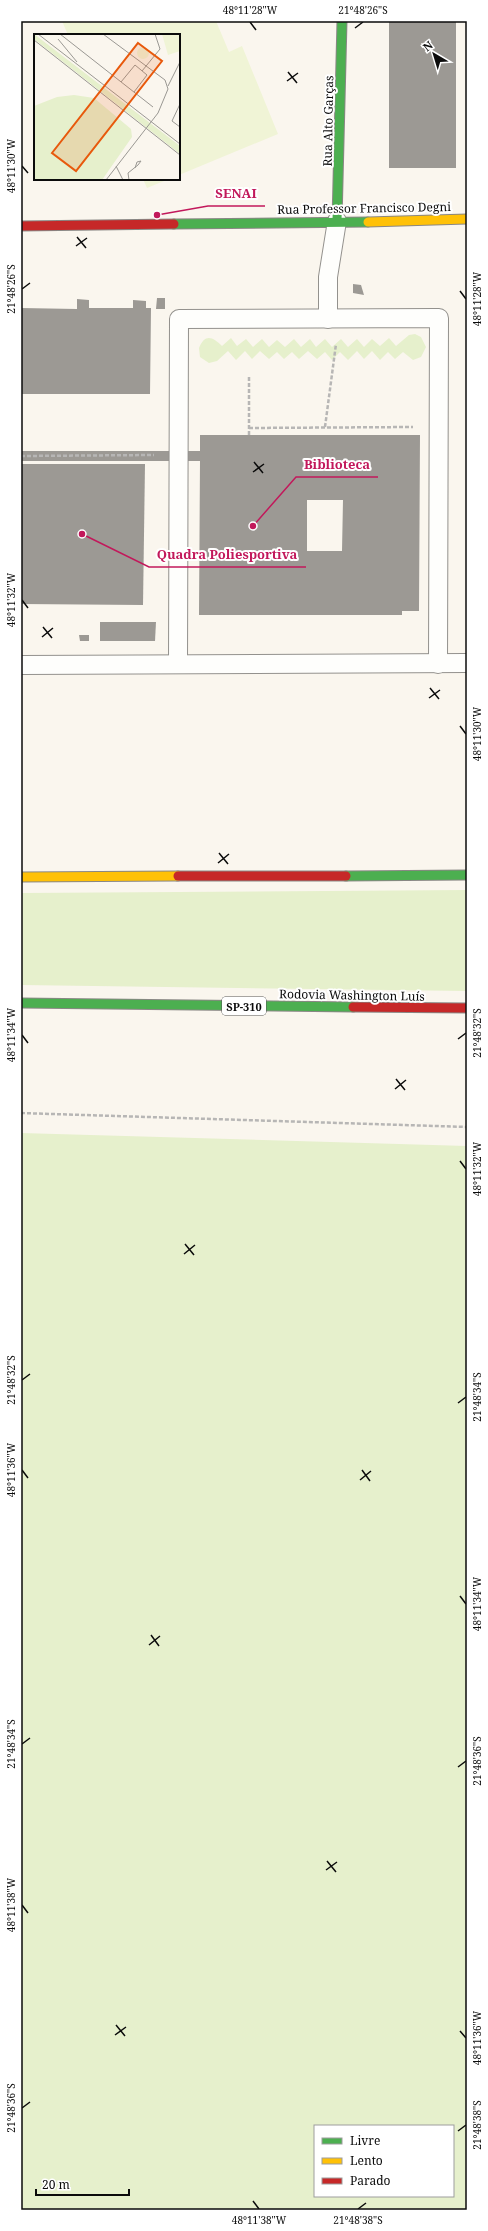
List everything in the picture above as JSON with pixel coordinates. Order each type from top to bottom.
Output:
[{"type":"main road","name":"Rua Alto Garças","points":[[337,221],[342,21]]},
{"type":"main road","name":"Rua Professor Francisco Degni","points":[[21,226],[337,221],[347,223],[467,219]]},
{"type":"main road","points":[[21,877],[467,875]]},
{"type":"main road","name":"Rodovia Washington Luís","points":[[21,1003],[467,1008]]},
{"type":"lane","points":[[328,319],[328,277],[337,221]]},
{"type":"lane","points":[[178,664],[179,319],[439,318],[438,664]]},
{"type":"lane","points":[[21,665],[467,663]]},
{"type":"path","points":[[250,375],[250,435]]},
{"type":"path","points":[[249,428],[438,427]]},
{"type":"path","points":[[21,456],[178,455]]},
{"type":"path","points":[[21,1113],[467,1126]]},
{"type":"green space","points":[[62,21],[216,21],[229,52],[242,46],[278,134],[180,175],[180,34],[68,34]]},
{"type":"green space","points":[[143,180],[167,180],[147,188]]},
{"type":"green space","points":[[415,334],[421,337],[426,347],[421,357],[413,360],[403,352],[395,359],[388,352],[380,360],[372,351],[364,359],[357,351],[348,360],[340,352],[332,360],[325,352],[317,359],[308,351],[299,359],[292,352],[284,359],[277,352],[269,359],[260,351],[252,359],[245,351],[236,360],[228,351],[217,361],[209,363],[200,357],[199,348],[201,343],[207,338],[215,340],[222,346],[231,338],[237,346],[246,339],[253,347],[262,339],[269,347],[277,340],[285,347],[294,339],[301,347],[310,339],[316,347],[325,339],[332,347],[341,339],[348,347],[357,339],[364,347],[372,339],[380,346],[389,338],[396,346],[409,335]]},
{"type":"green space","points":[[467,890],[467,991],[21,985],[21,893]]},
{"type":"green space","points":[[21,1133],[467,1146],[467,2210],[21,2210]]},
{"type":"building","points":[[389,21],[456,21],[456,168],[389,168]]},
{"type":"building","points":[[353,284],[361,285],[364,295],[353,293]]},
{"type":"building","points":[[157,298],[165,298],[165,309],[156,309]]},
{"type":"building","points":[[77,299],[89,300],[89,308],[133,308],[133,300],[146,301],[146,308],[151,308],[150,394],[21,394],[21,308],[77,309]]},
{"type":"building","points":[[200,435],[420,435],[419,611],[402,611],[402,615],[199,615],[200,461],[21,461],[21,451],[200,451]],"holes":[[[307,500],[343,500],[342,551],[307,551]]]},
{"type":"building","points":[[21,464],[145,464],[143,605],[21,604]]},
{"type":"building","points":[[100,622],[156,622],[155,641],[100,641]]},
{"type":"building","points":[[79,635],[89,635],[89,641],[80,641]]},
{"type":"traffic: fast","points":[[337,221],[342,21]]},
{"type":"traffic: fast","points":[[174,224],[368,222]]},
{"type":"traffic: fast","points":[[346,876],[467,875]]},
{"type":"traffic: fast","points":[[21,1003],[353,1007]]},
{"type":"traffic: slow","points":[[368,222],[467,219]]},
{"type":"traffic: slow","points":[[21,877],[178,876]]},
{"type":"traffic: jam","points":[[21,226],[174,224]]},
{"type":"traffic: jam","points":[[178,876],[346,876]]},
{"type":"traffic: jam","points":[[353,1007],[467,1008]]},
{"type":"place","name":"SENAI","points":[[157,215]]},
{"type":"place","name":"Biblioteca","points":[[253,526]]},
{"type":"place","name":"Quadra Poliesportiva","points":[[82,534]]}]
